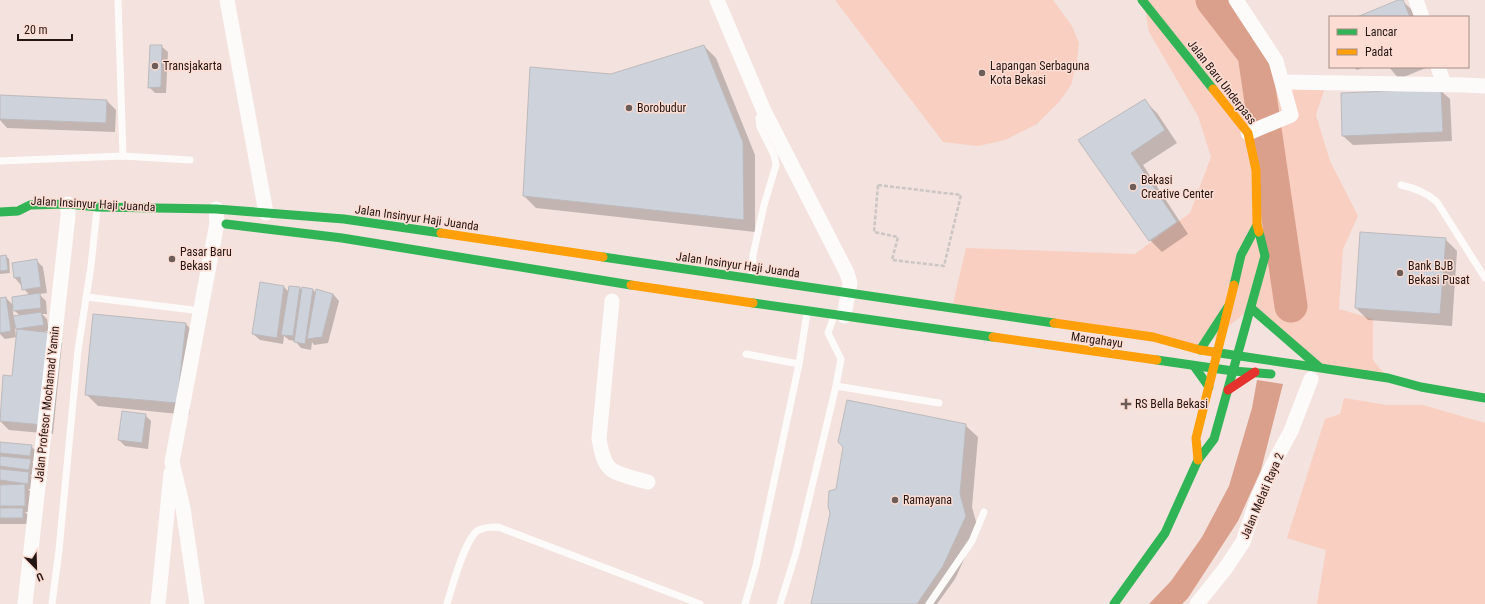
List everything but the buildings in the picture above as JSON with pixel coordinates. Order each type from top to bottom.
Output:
[{"type":"main road","name":"Jalan Baru Underpass","points":[[1114,604],[1165,533],[1198,460],[1214,439],[1265,256],[1257,225],[1256,170],[1248,133],[1142,0]]},
{"type":"main road","name":"Jalan Insinyur Haji Juanda","points":[[0,212],[18,210],[30,205],[68,213],[97,207],[343,229],[509,254],[613,292],[712,297],[808,311]]},
{"type":"main road","name":"Jalan Insinyur Haji Juanda","points":[[18,210],[31,214]]},
{"type":"main road","name":"Jalan Insinyur Haji Juanda","points":[[214,218],[266,213],[343,229],[509,254],[715,273],[1152,337],[1200,350],[1238,356],[1313,376],[1388,378],[1421,387]]},
{"type":"main road","points":[[1198,460],[1196,438],[1241,255],[1257,225]]},
{"type":"main road","points":[[712,297],[715,273]]},
{"type":"main road","points":[[1200,350],[1228,307]]},
{"type":"main road","points":[[1251,308],[1313,376]]},
{"type":"main road","name":"Margahayu","points":[[808,311],[1213,369],[1283,376]]},
{"type":"main road","points":[[1194,366],[1209,387]]},
{"type":"main road","points":[[1228,390],[1255,372]]},
{"type":"main road","points":[[1391,389],[1421,387],[1485,398]]},
{"type":"street","points":[[227,0],[266,213]]},
{"type":"street","points":[[717,0],[764,111],[847,273],[850,283],[839,315]]},
{"type":"street","points":[[1236,0],[1276,62],[1291,114],[1248,133]]},
{"type":"street","points":[[1416,0],[1422,16]]},
{"type":"street","points":[[1438,68],[1444,84]]},
{"type":"street","points":[[1283,82],[1485,86]]},
{"type":"street","name":"Jalan Profesor Mochamad Yamin","points":[[25,604],[68,213]]},
{"type":"street","points":[[158,604],[172,462],[201,311],[214,218]]},
{"type":"street","points":[[613,292],[599,439],[600,448],[606,463],[612,470],[648,482]]},
{"type":"street","name":"Jalan Melati Raya 2","points":[[1197,604],[1225,569],[1243,542],[1258,497],[1272,466],[1292,431],[1313,376]]},
{"type":"street","points":[[172,462],[183,508],[198,604]]},
{"type":"lane","points":[[118,0],[123,156]]},
{"type":"lane","points":[[752,279],[753,254],[764,205],[776,165],[774,155],[760,127],[759,118],[764,111]]},
{"type":"lane","points":[[0,161],[123,156],[190,160]]},
{"type":"lane","points":[[1401,185],[1418,189],[1426,193],[1437,202],[1485,278]]},
{"type":"lane","points":[[52,604],[60,543],[78,350],[87,298],[97,207]]},
{"type":"lane","points":[[87,298],[201,311]]},
{"type":"lane","points":[[745,604],[756,566],[799,364],[808,311]]},
{"type":"lane","points":[[780,604],[796,553],[836,386],[840,360],[828,333],[839,315]]},
{"type":"lane","points":[[746,354],[799,364]]},
{"type":"lane","points":[[836,386],[939,403]]},
{"type":"lane","points":[[929,604],[972,541],[984,512]]},
{"type":"lane","points":[[447,604],[466,547],[473,536],[478,531],[485,528],[498,527],[700,604]]},
{"type":"path","points":[[878,185],[961,195],[944,266],[892,260],[898,237],[874,232],[878,185]]},
{"type":"shaded area","name":"Lapangan Serbaguna Kota Bekasi","points":[[835,0],[1053,0],[1072,26],[1079,43],[1077,61],[1071,85],[1060,101],[1037,124],[1005,140],[978,146],[943,142]]},
{"type":"shaded area","points":[[1142,0],[1236,0],[1283,82],[1327,82],[1316,115],[1330,161],[1358,216],[1343,249],[1339,309],[1373,319],[1373,360],[1388,378],[1319,367],[1251,308],[1200,350],[952,308],[966,248],[1135,254],[1190,213],[1211,157],[1198,116],[1149,32]]},
{"type":"shaded area","points":[[1257,380],[1283,384],[1261,470],[1238,521],[1188,598],[1182,604],[1149,604],[1171,581],[1202,537],[1229,486],[1252,408]]},
{"type":"shaded area","points":[[1344,398],[1387,405],[1423,405],[1485,423],[1485,604],[1317,604],[1326,550],[1287,538],[1325,419],[1340,414]]},
{"type":"waterway","points":[[1212,0],[1254,54],[1291,306]]},
{"type":"traffic: fast","points":[[1142,0],[1213,89]]},
{"type":"traffic: fast","points":[[0,212],[18,211],[30,205],[68,204],[97,207],[216,209],[344,219],[441,233]]},
{"type":"traffic: fast","points":[[226,224],[342,238],[631,285]]},
{"type":"traffic: fast","points":[[1234,285],[1241,255],[1257,225]]},
{"type":"traffic: fast","points":[[1114,604],[1165,533],[1198,460],[1214,439],[1265,256],[1259,232]]},
{"type":"traffic: fast","points":[[603,257],[1054,323]]},
{"type":"traffic: fast","points":[[753,303],[993,337]]},
{"type":"traffic: fast","points":[[1200,350],[1228,307]]},
{"type":"traffic: fast","points":[[1251,308],[1319,367]]},
{"type":"traffic: fast","points":[[1213,352],[1388,378],[1421,387],[1485,398]]},
{"type":"traffic: fast","points":[[1157,360],[1233,371],[1271,374]]},
{"type":"traffic: fast","points":[[1194,366],[1209,387]]},
{"type":"traffic: slow","points":[[1213,89],[1248,133],[1256,170],[1257,225],[1259,232]]},
{"type":"traffic: slow","points":[[441,233],[603,257]]},
{"type":"traffic: slow","points":[[631,285],[753,303]]},
{"type":"traffic: slow","points":[[1198,460],[1196,438],[1234,285]]},
{"type":"traffic: slow","points":[[1054,323],[1153,337],[1200,350],[1213,352]]},
{"type":"traffic: slow","points":[[993,337],[1157,360]]},
{"type":"traffic: jam","points":[[1228,390],[1255,372]]},
{"type":"place","name":"Transjakarta","points":[[155,66]]},
{"type":"place","name":"Lapangan Serbaguna Kota Bekasi","points":[[982,73]]},
{"type":"place","name":"Borobudur","points":[[629,108]]},
{"type":"place","name":"Bekasi Creative Center","points":[[1133,187]]},
{"type":"place","name":"Pasar Baru Bekasi","points":[[172,259]]},
{"type":"place","name":"Bank BJB Bekasi Pusat","points":[[1400,273]]},
{"type":"place","name":"RS Bella Bekasi","points":[[1126,404]]},
{"type":"place","name":"Ramayana","points":[[895,500]]}]
